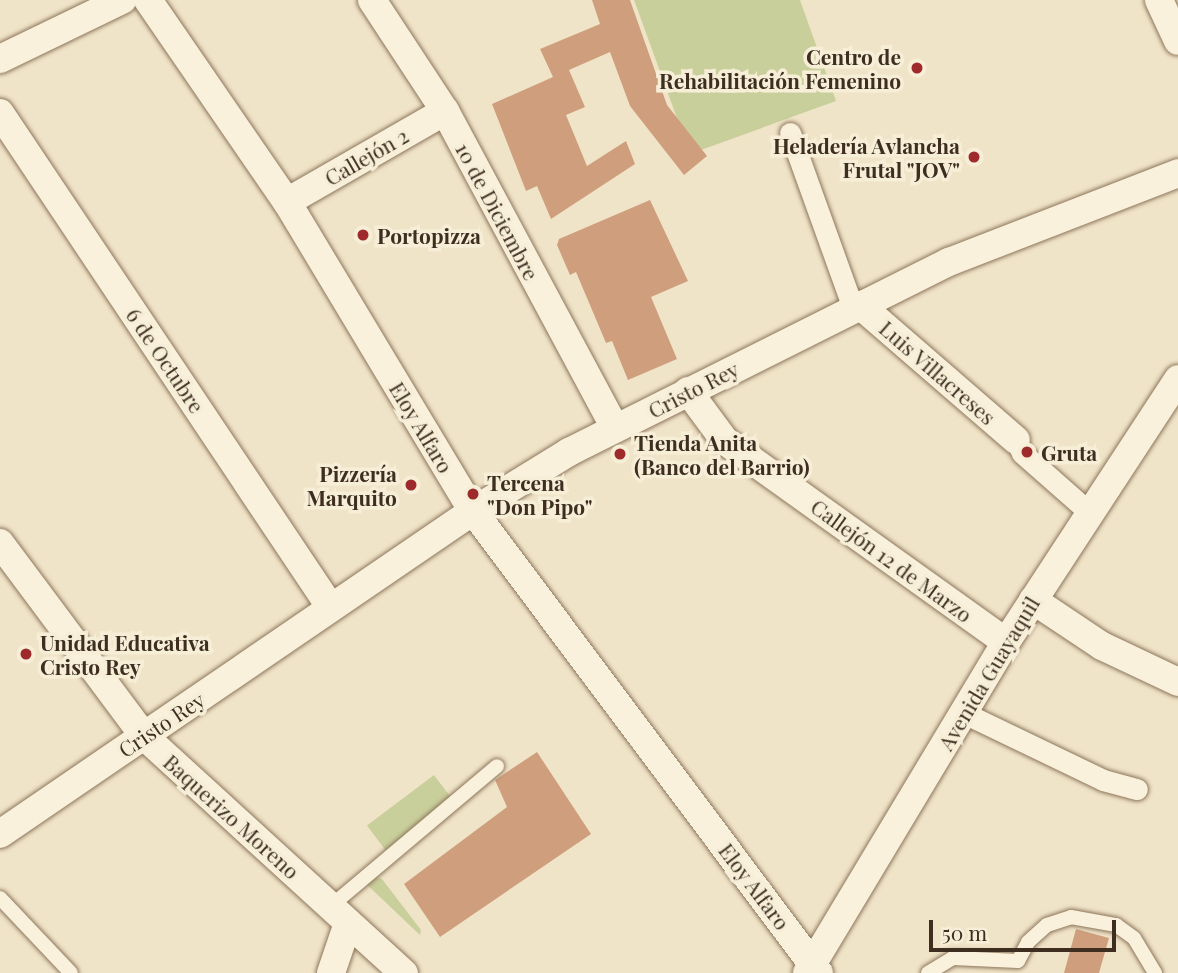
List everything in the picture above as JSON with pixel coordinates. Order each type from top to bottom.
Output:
[{"type":"street","points":[[0,59],[122,0]]},
{"type":"street","name":"Eloy Alfaro","points":[[148,0],[287,202],[473,511],[813,970]]},
{"type":"street","name":"10 de Diciembre","points":[[372,0],[445,111],[615,428]]},
{"type":"street","points":[[1158,0],[1178,41]]},
{"type":"street","name":"Callejón 2","points":[[287,202],[445,111]]},
{"type":"street","name":"6 de Octubre","points":[[0,113],[331,608]]},
{"type":"street","points":[[790,133],[856,307]]},
{"type":"street","name":"Cristo Rey","points":[[0,834],[473,511],[615,428],[949,262],[1178,173]]},
{"type":"street","name":"Luis Villacreses","points":[[856,307],[1016,440]]},
{"type":"street","name":"Avenida Guayaquil","points":[[813,970],[1006,642],[1178,379]]},
{"type":"street","name":"Callejón 12 de Marzo","points":[[688,391],[725,441],[1006,642]]},
{"type":"street","points":[[1016,440],[1021,453],[1093,509]]},
{"type":"street","name":"Baquerizo Moreno","points":[[0,543],[144,736],[404,973]]},
{"type":"street","points":[[1033,600],[1102,646],[1178,682]]},
{"type":"street","points":[[964,713],[1103,780],[1137,789]]},
{"type":"street","points":[[331,973],[340,914]]},
{"type":"lane","points":[[340,914],[497,766]]},
{"type":"lane","points":[[0,898],[71,973]]},
{"type":"lane","points":[[928,973],[953,958],[1018,961],[1028,942],[1047,925],[1071,917],[1116,925],[1134,938],[1158,972]]},
{"type":"green space","points":[[634,0],[800,0],[836,101],[690,154]]},
{"type":"green space","points":[[434,775],[459,808],[392,858],[367,826]]},
{"type":"green space","points":[[372,876],[382,879],[421,930],[420,935],[363,881]]},
{"type":"building","points":[[592,0],[630,0],[667,105],[707,156],[684,175],[630,106],[610,52],[569,70],[585,107],[566,115],[587,166],[626,141],[635,164],[551,219],[537,186],[526,191],[492,104],[553,77],[540,49],[600,24]]},
{"type":"building","points":[[650,200],[688,281],[651,297],[677,359],[628,380],[612,341],[606,343],[576,272],[570,275],[557,245],[559,239]]},
{"type":"building","points":[[537,752],[591,834],[440,937],[404,884],[507,807],[495,780]]},
{"type":"building","points":[[1076,929],[1109,938],[1099,973],[1064,973]]},
{"type":"place","name":"Centro de Rehabilitación Femenino","points":[[917,68]]},
{"type":"place","name":"Heladería Avlancha Frutal \"JOV\"","points":[[974,157]]},
{"type":"place","name":"Portopizza","points":[[363,235]]},
{"type":"place","name":"Gruta","points":[[1027,452]]},
{"type":"place","name":"Tienda Anita (Banco del Barrio)","points":[[620,454]]},
{"type":"place","name":"Pizzería Marquito","points":[[411,485]]},
{"type":"place","name":"Tercena \"Don Pipo\"","points":[[473,494]]},
{"type":"place","name":"Unidad Educativa Cristo Rey","points":[[26,654]]}]
